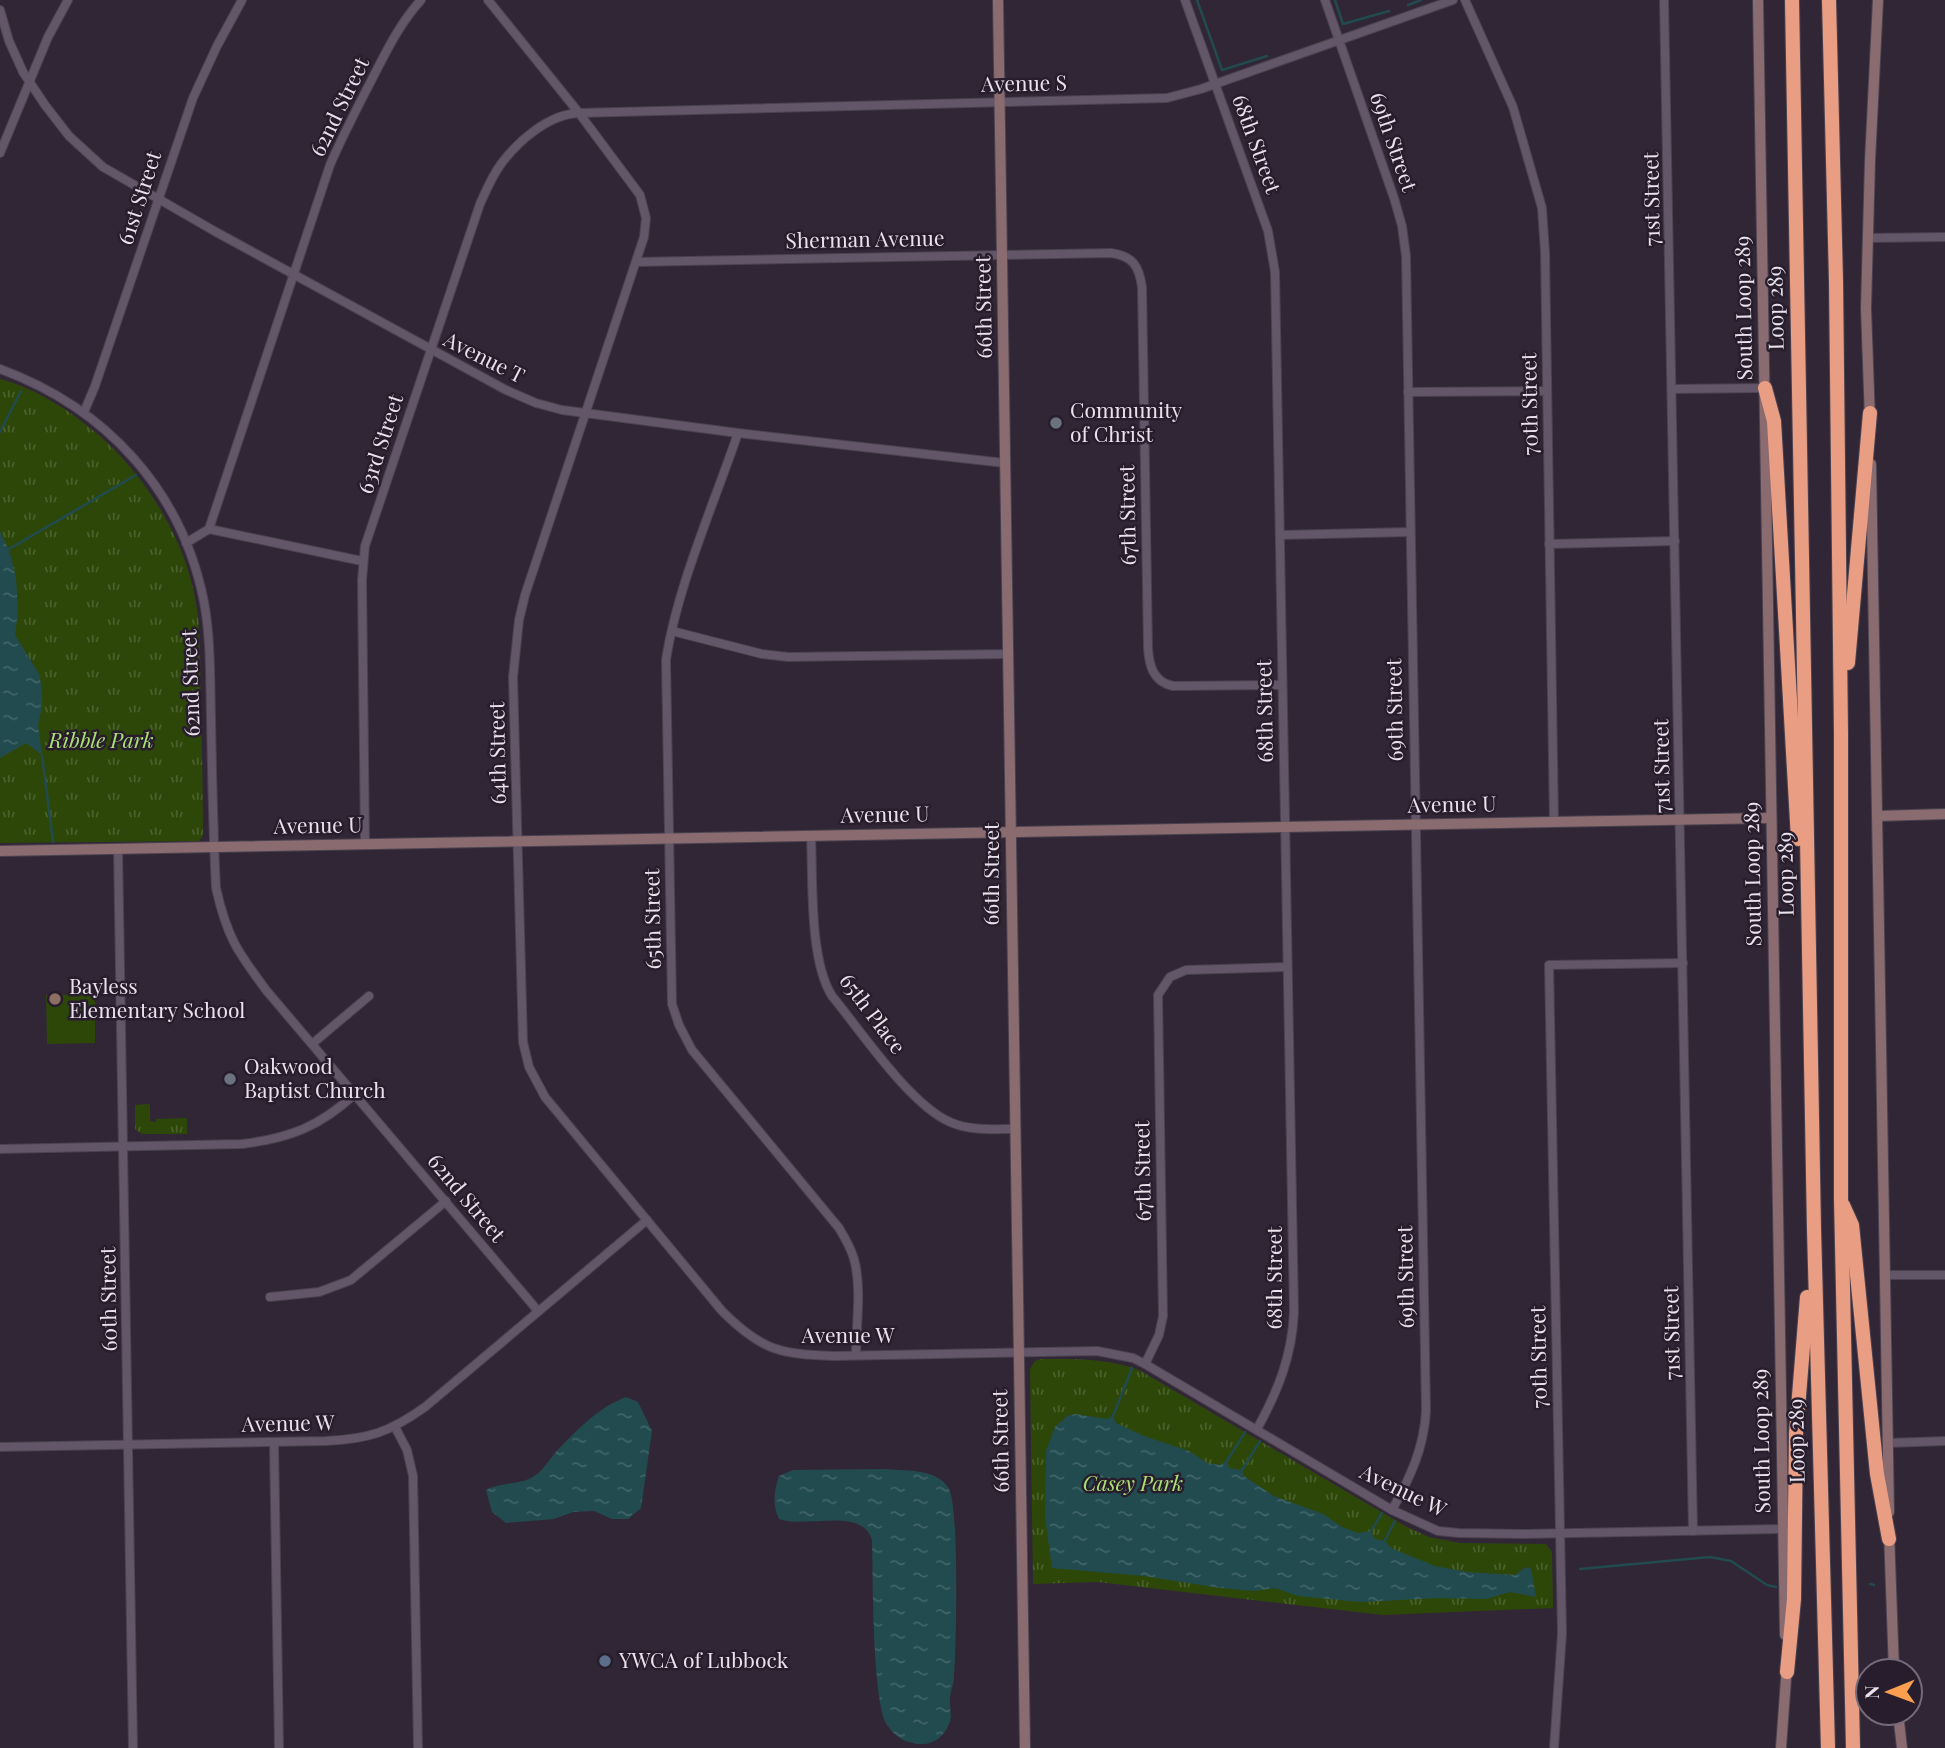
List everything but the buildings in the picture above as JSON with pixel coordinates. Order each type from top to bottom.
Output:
[{"type":"highway","name":"Loop 289","points":[[1792,0],[1814,1229],[1828,1748]]},
{"type":"highway","points":[[1829,0],[1836,281],[1841,734],[1841,1199],[1853,1748]]},
{"type":"highway","points":[[1765,388],[1774,421],[1797,829],[1809,967]]},
{"type":"highway","points":[[1841,734],[1870,413]]},
{"type":"highway","points":[[1841,1199],[1852,1225],[1877,1474],[1889,1539]]},
{"type":"highway","points":[[1787,1672],[1794,1600],[1796,1433],[1814,1229]]},
{"type":"street","points":[[0,153],[48,37],[68,0]]},
{"type":"street","name":"61st Street","points":[[84,412],[96,386],[193,98],[216,46],[242,0]]},
{"type":"street","name":"62nd Street","points":[[209,529],[345,128],[409,13],[421,0]]},
{"type":"street","name":"64th Street","points":[[488,0],[579,113],[643,203],[646,218],[644,237],[636,262],[525,595],[519,620],[513,677],[523,1042],[529,1067],[545,1097],[647,1220]]},
{"type":"street","name":"66th Street","points":[[998,0],[1025,1748]]},
{"type":"street","name":"68th Street","points":[[1185,0],[1268,231],[1274,258],[1293,1330],[1281,1383],[1257,1429]]},
{"type":"street","name":"69th Street","points":[[1325,0],[1394,198],[1402,226],[1406,256],[1426,1411],[1423,1437],[1414,1470],[1392,1510]]},
{"type":"street","name":"Avenue S","points":[[579,113],[1151,99],[1185,95],[1452,0]]},
{"type":"street","name":"70th Street","points":[[1465,0],[1513,107],[1542,208],[1545,252],[1554,822]]},
{"type":"street","name":"71st Street","points":[[1664,0],[1693,1531]]},
{"type":"street","name":"South Loop 289","points":[[1758,0],[1782,1529],[1787,1672],[1781,1748]]},
{"type":"street","points":[[1878,0],[1866,308],[1893,1657]]},
{"type":"street","name":"Avenue T","points":[[0,10],[9,41],[30,82],[69,136],[103,167],[506,390],[536,403],[562,410],[1005,463]]},
{"type":"street","name":"63rd Street","points":[[365,844],[362,561],[480,204],[500,166],[516,146],[554,119],[579,113]]},
{"type":"street","points":[[1868,238],[1945,237]]},
{"type":"street","name":"Sherman Avenue","points":[[636,262],[1111,253],[1123,255],[1135,263]]},
{"type":"street","name":"67th Street","points":[[1135,263],[1139,269],[1142,287],[1148,648],[1152,670],[1167,684],[1182,686],[1282,685]]},
{"type":"street","name":"62nd Street","points":[[0,369],[46,388],[84,412],[107,431],[145,471],[170,509],[186,543],[199,579],[208,628],[216,888],[224,924],[237,951],[266,990],[538,1311]]},
{"type":"street","points":[[1673,389],[1765,388]]},
{"type":"street","points":[[1408,392],[1547,391]]},
{"type":"street","name":"65th Street","points":[[738,433],[688,578],[666,660],[672,1004],[692,1050],[839,1228],[849,1245],[855,1261],[856,1355]]},
{"type":"street","points":[[186,543],[209,529],[362,561]]},
{"type":"street","points":[[1280,535],[1410,533]]},
{"type":"street","points":[[1549,544],[1675,541]]},
{"type":"street","points":[[672,631],[762,654],[788,657],[1009,653]]},
{"type":"street","points":[[1877,816],[1945,814]]},
{"type":"street","name":"Avenue U","points":[[0,851],[1771,818]]},
{"type":"street","name":"65th Place","points":[[811,836],[818,958],[824,981],[832,996],[912,1094],[932,1112],[951,1123],[973,1129],[1014,1129]]},
{"type":"street","name":"60th Street","points":[[118,849],[133,1748]]},
{"type":"street","name":"70th Street","points":[[1554,1748],[1562,1633],[1549,965],[1683,963]]},
{"type":"street","name":"67th Street","points":[[1145,1364],[1159,1335],[1163,1316],[1157,1006],[1161,987],[1177,972],[1287,967]]},
{"type":"street","points":[[312,1044],[369,996]]},
{"type":"street","points":[[0,1149],[242,1144],[275,1140],[305,1130],[355,1094]]},
{"type":"street","points":[[270,1297],[318,1292],[351,1280],[446,1201]]},
{"type":"street","name":"Avenue W","points":[[0,1447],[361,1439],[394,1427],[425,1407],[647,1220],[722,1311],[743,1331],[776,1350],[796,1354],[856,1355],[1018,1350],[1097,1351],[1133,1358],[1392,1510],[1438,1531],[1560,1534],[1782,1529]]},
{"type":"street","points":[[1885,1275],[1945,1275]]},
{"type":"street","points":[[394,1427],[410,1459],[414,1490],[418,1748]]},
{"type":"street","points":[[1888,1443],[1945,1441]]},
{"type":"street","points":[[274,1442],[279,1748]]},
{"type":"street","points":[[1900,1727],[1902,1748]]},
{"type":"green space","name":"Ribble Park","points":[[0,379],[54,402],[101,437],[152,496],[177,542],[194,592],[199,628],[203,836],[199,841],[0,843]]},
{"type":"green space","points":[[95,994],[95,1043],[47,1044],[46,995]]},
{"type":"green space","points":[[150,1104],[150,1121],[187,1118],[187,1134],[142,1134],[135,1129],[135,1105]]},
{"type":"green space","name":"Casey Park","points":[[1035,1361],[1103,1361],[1139,1370],[1405,1526],[1429,1537],[1460,1543],[1546,1544],[1552,1552],[1553,1608],[1383,1615],[1098,1582],[1033,1584],[1030,1369]]},
{"type":"water","points":[[0,531],[10,553],[16,578],[18,610],[15,635],[39,674],[42,689],[38,725],[42,755],[26,743],[0,758]]},
{"type":"water","points":[[626,1397],[638,1402],[652,1431],[641,1508],[628,1519],[612,1519],[594,1511],[573,1512],[554,1519],[506,1523],[492,1512],[486,1490],[531,1478],[542,1470],[555,1453],[588,1421],[606,1407]]},
{"type":"water","points":[[1075,1414],[1107,1419],[1113,1416],[1116,1423],[1144,1436],[1189,1451],[1207,1463],[1219,1465],[1227,1461],[1229,1468],[1242,1470],[1244,1476],[1274,1496],[1323,1514],[1342,1527],[1358,1533],[1371,1531],[1374,1538],[1385,1540],[1393,1549],[1435,1566],[1467,1572],[1515,1575],[1526,1567],[1531,1569],[1536,1597],[1510,1592],[1486,1599],[1439,1598],[1360,1602],[1298,1596],[1275,1588],[1254,1591],[1220,1588],[1144,1576],[1052,1568],[1045,1517],[1046,1451],[1055,1427],[1067,1416]]},
{"type":"water","points":[[884,1469],[935,1476],[948,1487],[952,1499],[956,1547],[956,1609],[951,1718],[942,1736],[927,1744],[911,1743],[898,1737],[887,1725],[882,1712],[876,1665],[872,1540],[866,1530],[845,1521],[803,1522],[779,1519],[775,1508],[779,1476],[793,1470]]},
{"type":"waterway","points":[[1197,0],[1222,70],[1267,56]]},
{"type":"waterway","points":[[1335,0],[1343,24],[1389,11]]},
{"type":"waterway","points":[[1408,5],[1421,0]]},
{"type":"waterway","points":[[0,432],[21,391]]},
{"type":"waterway","points":[[9,549],[136,475]]},
{"type":"waterway","points":[[42,755],[53,842]]},
{"type":"waterway","points":[[1113,1416],[1132,1368]]},
{"type":"waterway","points":[[1227,1461],[1245,1432]]},
{"type":"waterway","points":[[1242,1470],[1260,1441]]},
{"type":"waterway","points":[[1371,1531],[1382,1513]]},
{"type":"waterway","points":[[1385,1540],[1395,1521]]},
{"type":"waterway","points":[[1580,1569],[1710,1557],[1731,1561],[1767,1585],[1776,1587]]},
{"type":"waterway","points":[[1870,1584],[1874,1585]]},
{"type":"place","name":"Community of Christ","points":[[1056,423]]},
{"type":"place","name":"Bayless Elementary School","points":[[55,999]]},
{"type":"place","name":"Oakwood Baptist Church","points":[[230,1079]]},
{"type":"place","name":"YWCA of Lubbock","points":[[605,1661]]}]
